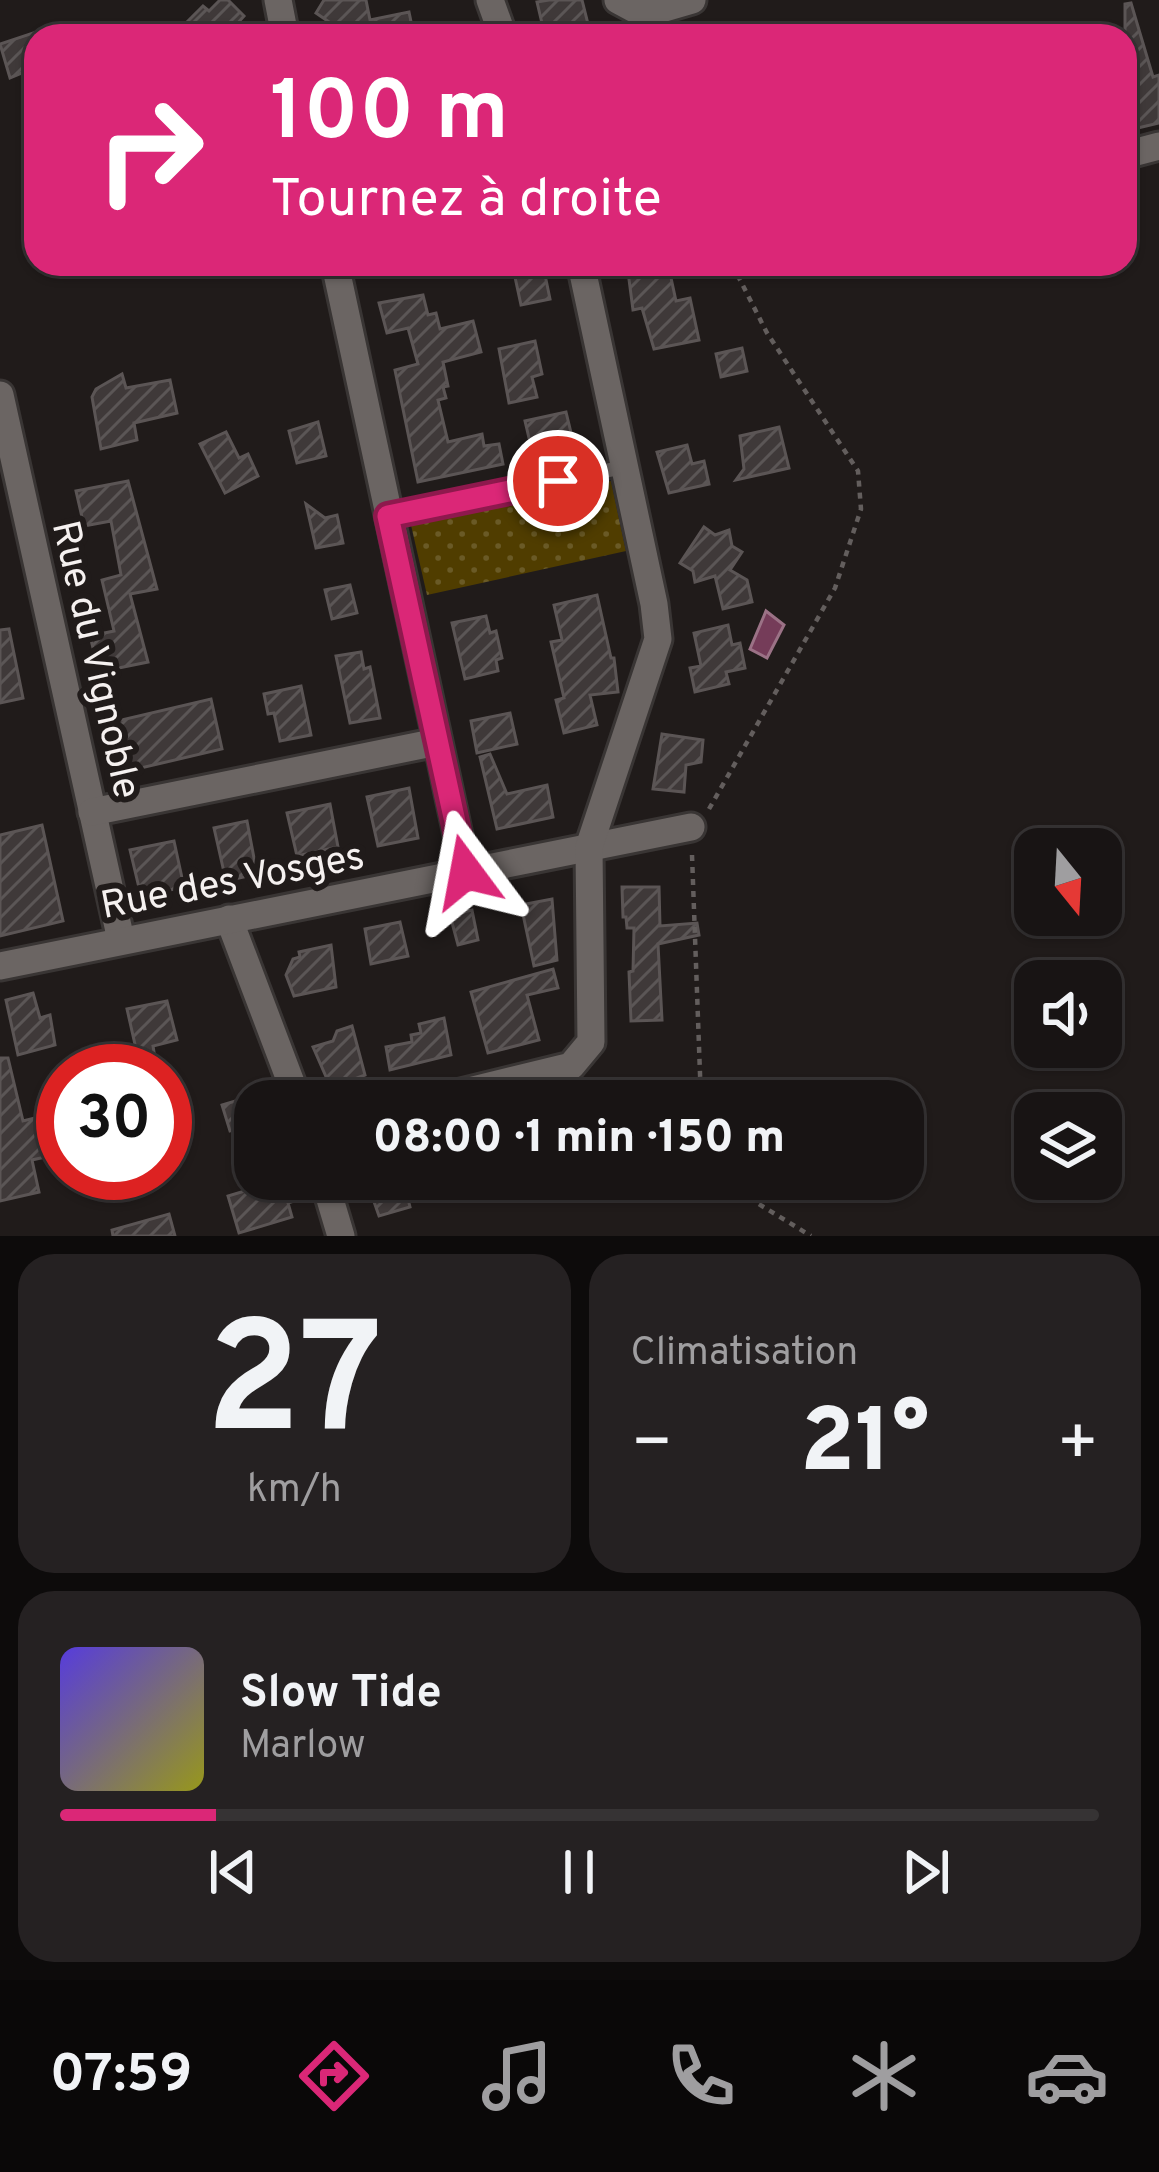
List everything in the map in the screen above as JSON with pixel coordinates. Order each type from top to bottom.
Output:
[{"type":"street","points":[[619,0],[644,14],[692,0]]},
{"type":"street","points":[[337,276],[466,872]]},
{"type":"street","points":[[514,1080],[572,1066],[590,1042],[589,848],[658,639],[655,604],[584,276]]},
{"type":"street","name":"Rue du Vignoble","points":[[0,395],[14,528],[92,812],[121,940]]},
{"type":"street","points":[[92,812],[436,742]]},
{"type":"street","name":"Rue des Vosges","points":[[0,966],[691,826]]},
{"type":"street","points":[[229,919],[290,1080]]},
{"type":"street","points":[[330,1200],[340,1236]]},
{"type":"lane","points":[[388,516],[625,467]]},
{"type":"path","points":[[700,1080],[691,826],[716,803],[836,588],[861,509],[858,471],[767,333],[737,276]]},
{"type":"path","points":[[752,1200],[811,1236]]},
{"type":"shaded area","points":[[611,481],[626,551],[427,595],[411,525]]},
{"type":"shaded area","points":[[766,611],[784,625],[767,658],[750,649]]},
{"type":"building","points":[[220,0],[228,0],[244,16],[237,24],[185,24],[203,6],[209,11]]},
{"type":"building","points":[[324,0],[366,0],[370,20],[409,12],[412,24],[332,24],[316,13]]},
{"type":"building","points":[[582,0],[588,24],[542,24],[537,2]]},
{"type":"building","points":[[1131,3],[1153,77],[1159,75],[1159,123],[1137,128],[1137,24],[1125,24],[1125,4]]},
{"type":"building","points":[[24,36],[24,72],[10,78],[0,44]]},
{"type":"building","points":[[545,276],[550,299],[521,305],[515,277]]},
{"type":"building","points":[[629,276],[671,276],[676,301],[690,298],[699,340],[654,349],[642,308],[633,310]]},
{"type":"building","points":[[423,295],[428,315],[436,313],[440,329],[473,321],[481,352],[443,362],[448,386],[443,387],[446,398],[438,400],[448,442],[482,434],[484,446],[499,444],[503,464],[418,482],[395,370],[418,364],[408,328],[387,333],[379,303]]},
{"type":"building","points":[[535,341],[542,374],[532,377],[537,397],[509,403],[499,349]]},
{"type":"building","points":[[742,348],[747,371],[721,377],[716,354]]},
{"type":"building","points":[[122,374],[126,388],[170,380],[177,413],[134,423],[137,440],[101,449],[92,397],[96,389]]},
{"type":"building","points":[[566,412],[573,441],[532,451],[525,421]]},
{"type":"building","points":[[318,422],[326,456],[297,463],[289,431]]},
{"type":"building","points":[[779,427],[789,468],[736,480],[744,469],[740,436]]},
{"type":"building","points":[[226,432],[239,458],[248,454],[258,476],[225,493],[200,444]]},
{"type":"building","points":[[687,445],[692,464],[704,461],[709,484],[669,493],[657,452]]},
{"type":"building","points":[[128,481],[157,589],[130,594],[148,662],[99,672],[90,636],[114,631],[102,580],[121,575],[111,521],[84,526],[76,491]]},
{"type":"building","points":[[306,504],[325,518],[337,515],[343,543],[316,548]]},
{"type":"building","points":[[704,527],[715,535],[729,530],[732,546],[742,552],[730,570],[747,580],[752,602],[723,609],[715,576],[695,582],[693,571],[680,563]]},
{"type":"building","points":[[350,585],[357,613],[332,619],[325,590]]},
{"type":"building","points":[[597,595],[618,692],[590,695],[597,725],[564,733],[556,700],[564,698],[551,642],[562,640],[554,605]]},
{"type":"building","points":[[486,616],[490,633],[496,631],[502,658],[496,660],[498,671],[465,679],[452,623]]},
{"type":"building","points":[[728,625],[732,645],[740,643],[745,668],[726,672],[729,684],[695,692],[690,668],[701,666],[694,633]]},
{"type":"building","points":[[9,629],[23,698],[0,703],[0,630]]},
{"type":"building","points":[[361,652],[364,669],[370,667],[380,718],[350,723],[336,656]]},
{"type":"building","points":[[301,686],[311,735],[280,741],[264,694]]},
{"type":"building","points":[[211,699],[222,749],[115,774],[104,724]]},
{"type":"building","points":[[510,713],[517,744],[477,753],[471,721]]},
{"type":"building","points":[[662,734],[703,740],[701,762],[686,765],[684,792],[653,789]]},
{"type":"building","points":[[490,754],[507,794],[547,785],[553,817],[497,829],[480,757]]},
{"type":"building","points":[[409,788],[418,838],[378,846],[367,797]]},
{"type":"building","points":[[330,804],[338,847],[297,856],[287,813]]},
{"type":"building","points":[[247,821],[257,874],[226,881],[214,828]]},
{"type":"building","points":[[42,825],[63,921],[0,936],[0,835]]},
{"type":"building","points":[[174,841],[184,887],[141,896],[130,850]]},
{"type":"building","points":[[622,887],[659,887],[660,926],[697,923],[699,935],[658,944],[662,1020],[631,1021],[634,928],[627,928],[623,917]]},
{"type":"building","points":[[552,899],[557,960],[534,966],[521,905]]},
{"type":"building","points":[[472,910],[478,940],[458,945],[450,915]]},
{"type":"building","points":[[400,922],[408,956],[371,964],[365,929]]},
{"type":"building","points":[[331,945],[336,987],[294,996],[286,975],[293,959],[300,957],[299,952]]},
{"type":"building","points":[[553,969],[558,988],[527,995],[539,1040],[488,1053],[471,992]]},
{"type":"building","points":[[33,993],[40,1018],[50,1015],[55,1044],[36,1044],[36,1050],[18,1055],[6,1000]]},
{"type":"building","points":[[167,1001],[177,1040],[135,1044],[127,1009]]},
{"type":"building","points":[[444,1018],[451,1055],[390,1070],[386,1047],[412,1042],[411,1035],[421,1033],[419,1024]]},
{"type":"building","points":[[352,1026],[365,1075],[327,1080],[313,1047],[333,1041],[337,1031]]},
{"type":"building","points":[[0,1058],[8,1058],[23,1121],[36,1118],[36,1159],[32,1160],[36,1193],[0,1201]]},
{"type":"building","points":[[234,1101],[234,1130],[230,1131],[222,1105]]},
{"type":"building","points":[[234,1194],[234,1200],[297,1200],[288,1203],[292,1217],[239,1233],[228,1196]]},
{"type":"building","points":[[373,1200],[408,1200],[410,1207],[379,1216]]},
{"type":"building","points":[[169,1214],[175,1236],[113,1236],[112,1230]]},
{"type":"route","points":[[466,872],[388,516],[558,481]]}]
